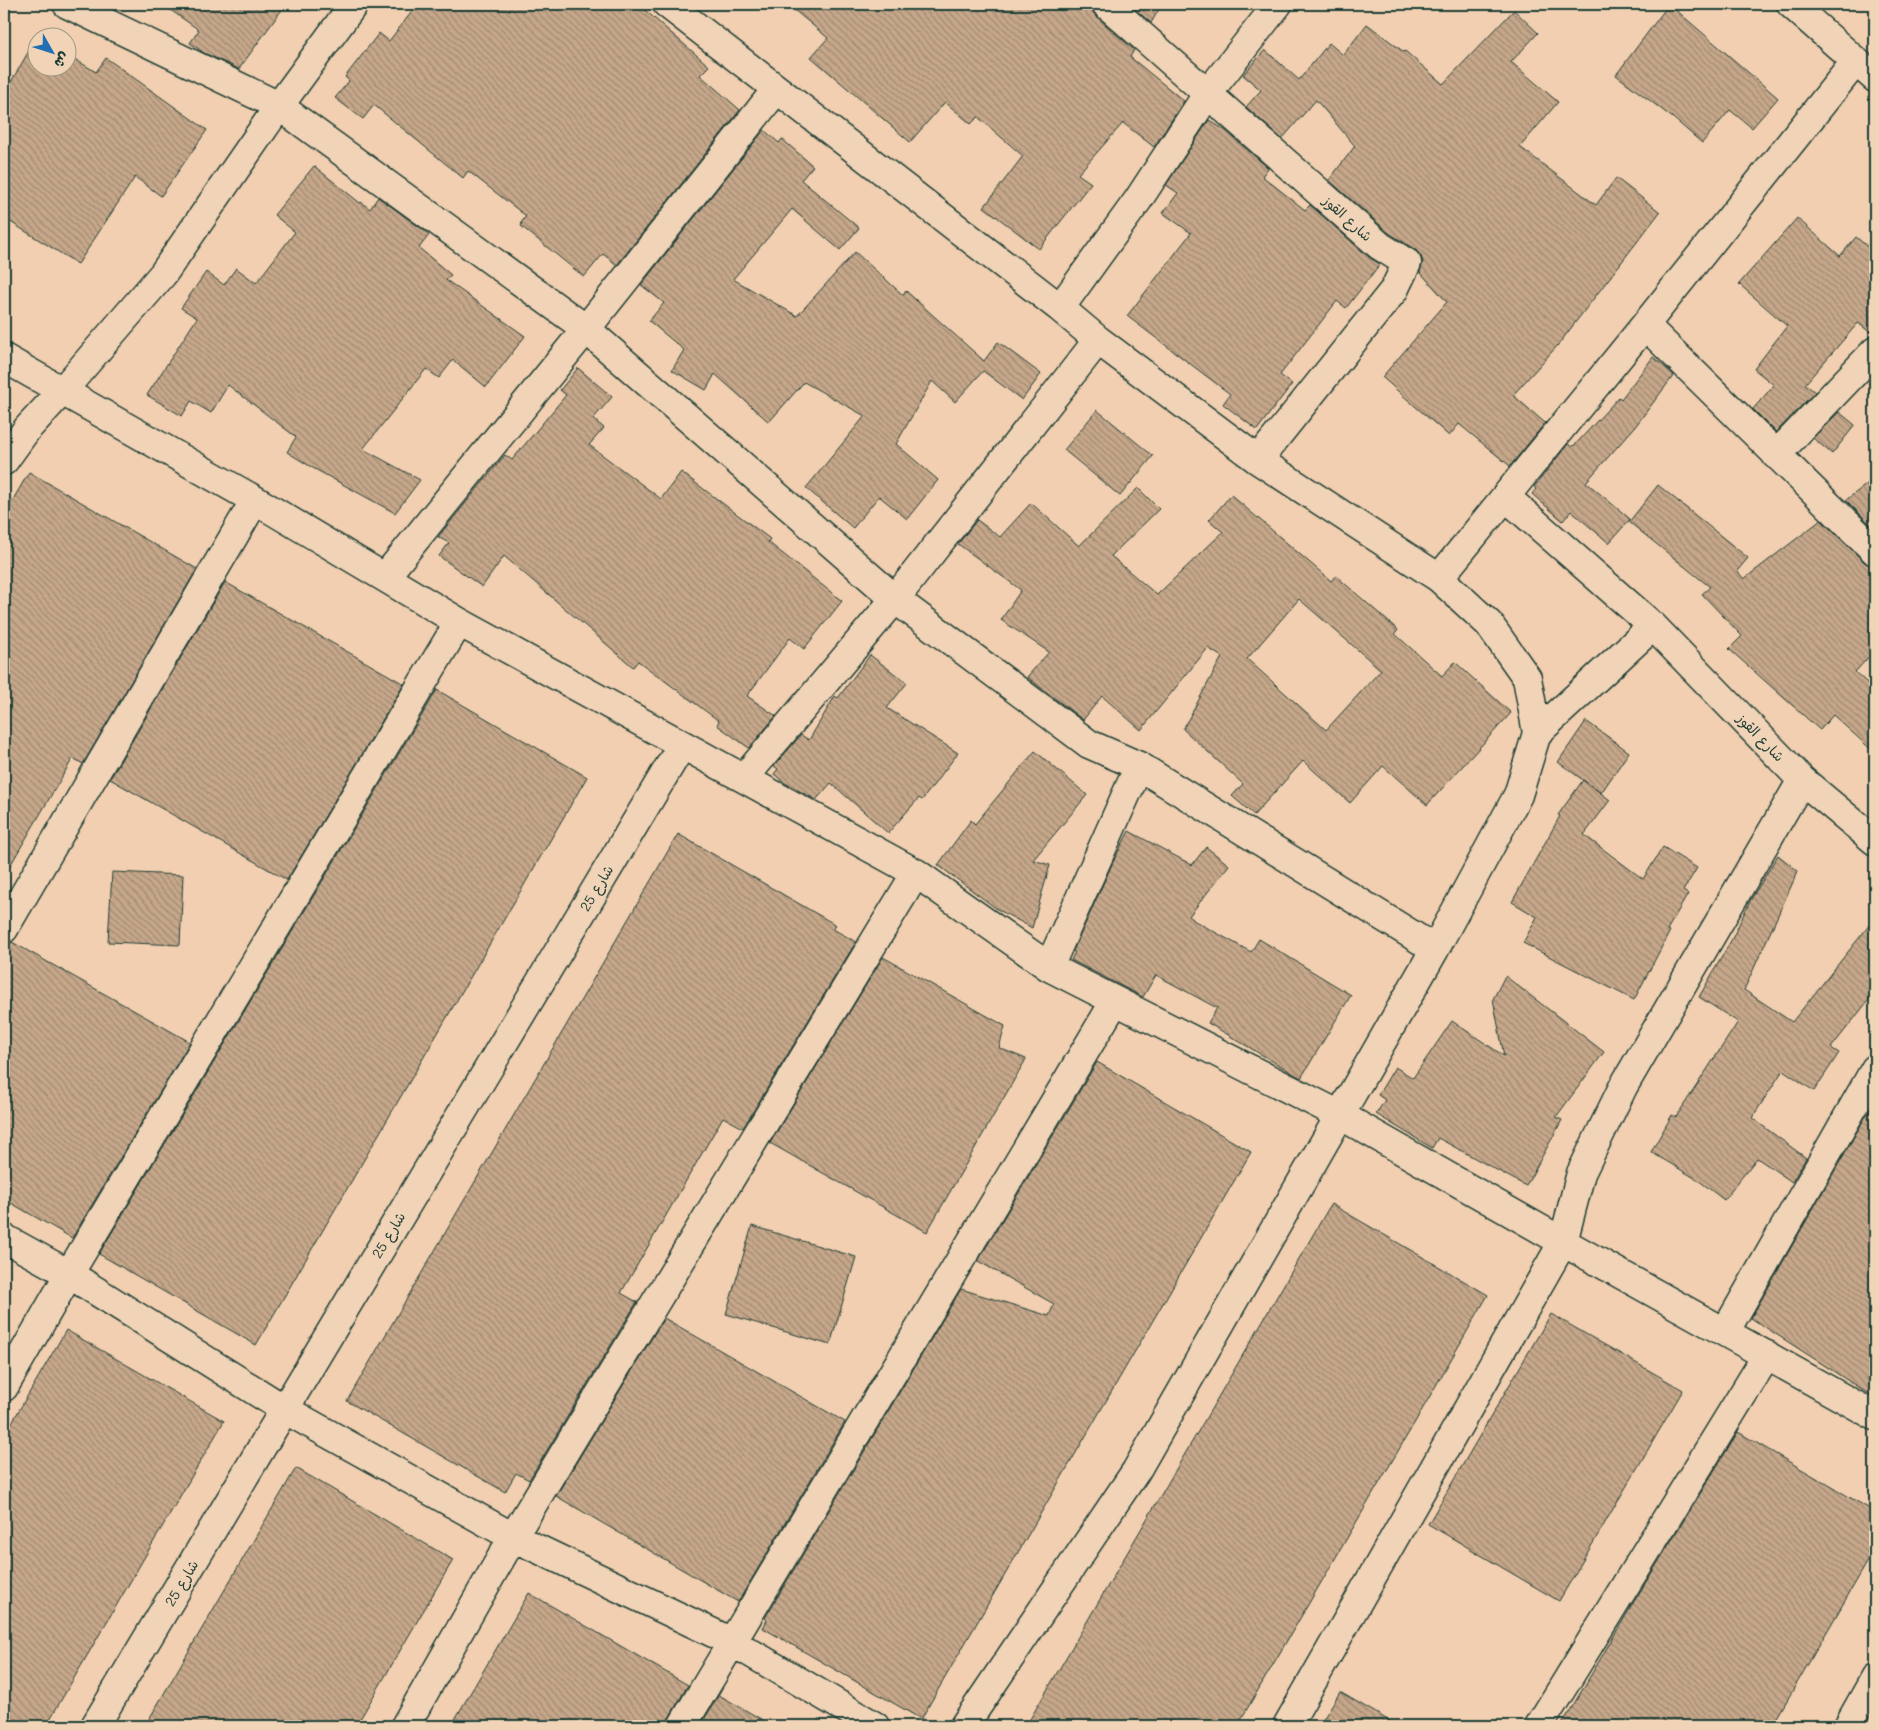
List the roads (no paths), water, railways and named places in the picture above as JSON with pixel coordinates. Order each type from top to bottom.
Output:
[{"type":"street","points":[[67,4],[279,106],[586,329],[894,599],[1089,744],[1139,766],[1435,949]]},
{"type":"street","points":[[4,461],[27,429],[163,274],[279,106],[354,4]]},
{"type":"street","points":[[667,4],[1060,308],[1098,340],[1258,460],[1439,578],[1488,624],[1527,678],[1537,733],[1518,795],[1435,949],[1136,1471],[964,1726]]},
{"type":"street","name":"شارع القوز","points":[[1106,4],[1380,246],[1407,263],[1394,290],[1258,460]]},
{"type":"street","points":[[1060,308],[1138,200],[1208,93],[1278,4]]},
{"type":"street","points":[[1439,578],[1645,325],[1866,70],[1821,13],[1791,4]]},
{"type":"street","points":[[385,577],[776,90]]},
{"type":"street","points":[[1645,325],[1875,551]]},
{"type":"street","points":[[744,778],[894,599],[1098,340]]},
{"type":"street","points":[[1776,455],[1875,351]]},
{"type":"street","points":[[4,358],[255,500],[459,622],[916,873],[1049,967],[1340,1115],[1875,1416]]},
{"type":"street","name":"شارع القوز","points":[[1506,497],[1654,626],[1802,780],[1875,841]]},
{"type":"street","points":[[4,929],[255,500]]},
{"type":"street","points":[[4,1387],[69,1274],[459,622]]},
{"type":"street","points":[[1537,733],[1654,626]]},
{"type":"street","name":"شارع 25","points":[[95,1726],[682,745]]},
{"type":"street","points":[[1049,967],[1139,766]]},
{"type":"street","points":[[1287,1726],[1563,1242],[1581,1173],[1623,1087],[1802,780]]},
{"type":"street","points":[[405,1726],[513,1537],[916,873]]},
{"type":"street","points":[[682,1726],[1115,1001]]},
{"type":"street","points":[[1725,1332],[1875,1069]]},
{"type":"street","points":[[4,1238],[69,1274],[284,1409],[513,1537],[732,1642],[875,1726]]},
{"type":"street","points":[[1539,1726],[1766,1355]]},
{"type":"street","points":[[1848,1726],[1875,1678]]}]
